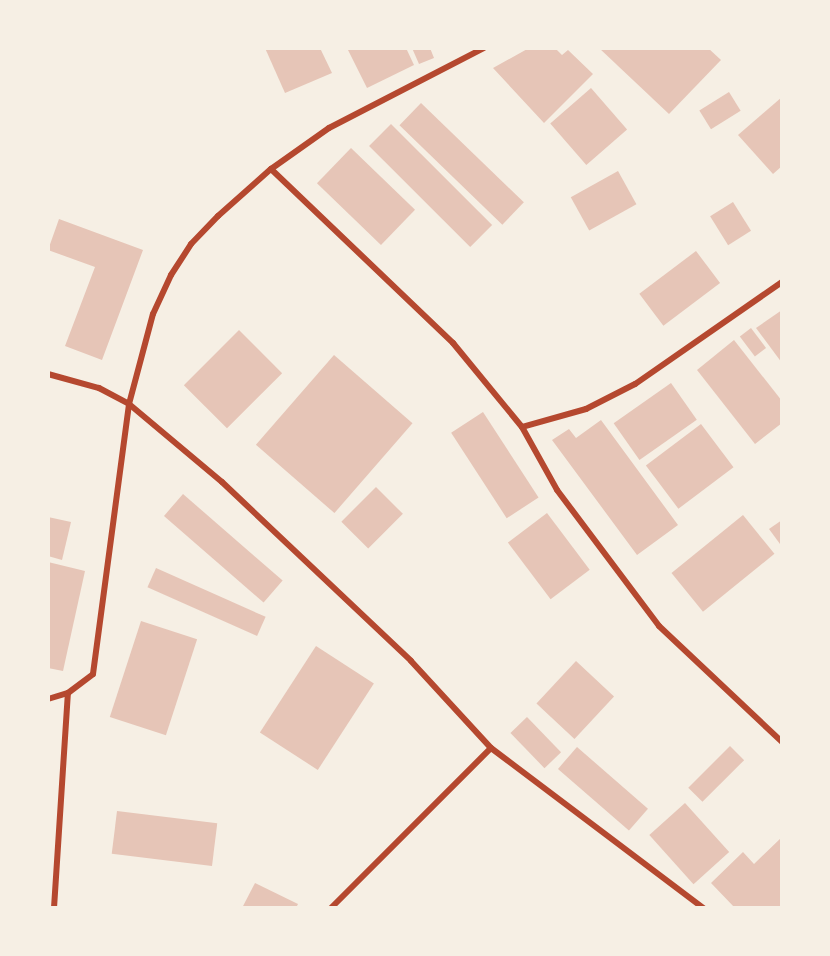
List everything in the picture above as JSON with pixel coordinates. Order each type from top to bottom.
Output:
[{"type":"street","points":[[48,699],[68,693],[93,674],[129,404],[153,314],[171,275],[191,244],[218,216],[271,169],[330,128],[484,48]]},
{"type":"street","points":[[271,169],[453,343],[522,427],[557,490],[659,626],[782,742]]},
{"type":"street","points":[[522,427],[585,409],[635,384],[782,282]]},
{"type":"street","points":[[48,374],[99,388],[129,404],[222,482],[411,660],[491,748],[704,908]]},
{"type":"street","points":[[54,908],[68,693]]},
{"type":"street","points":[[331,908],[491,748]]},
{"type":"building","points":[[265,48],[320,48],[332,73],[285,93]]},
{"type":"building","points":[[347,48],[406,48],[414,65],[367,88]]},
{"type":"building","points":[[412,48],[430,48],[434,58],[419,64]]},
{"type":"building","points":[[529,48],[555,48],[562,55],[568,50],[593,74],[544,123],[493,68]]},
{"type":"building","points":[[599,48],[708,48],[721,60],[669,114]]},
{"type":"building","points":[[591,88],[627,130],[586,165],[550,123]]},
{"type":"building","points":[[729,92],[741,111],[711,129],[699,111]]},
{"type":"building","points":[[782,97],[782,166],[773,174],[738,135]]},
{"type":"building","points":[[421,103],[524,202],[502,225],[399,125]]},
{"type":"building","points":[[391,124],[492,225],[470,247],[369,146]]},
{"type":"building","points":[[351,148],[415,210],[381,245],[317,183]]},
{"type":"building","points":[[618,171],[636,204],[589,230],[571,197]]},
{"type":"building","points":[[733,202],[751,231],[728,245],[710,216]]},
{"type":"building","points":[[59,219],[143,250],[102,360],[65,346],[95,267],[48,250]]},
{"type":"building","points":[[696,251],[720,283],[663,326],[639,294]]},
{"type":"building","points":[[782,310],[782,363],[756,328]]},
{"type":"building","points":[[751,328],[766,348],[755,356],[740,336]]},
{"type":"building","points":[[239,330],[282,373],[227,428],[184,385]]},
{"type":"building","points":[[734,340],[782,401],[782,423],[755,444],[697,370]]},
{"type":"building","points":[[334,355],[412,423],[334,513],[256,445]]},
{"type":"building","points":[[671,383],[697,420],[639,460],[614,423]]},
{"type":"building","points":[[483,412],[539,498],[507,518],[451,433]]},
{"type":"building","points":[[601,420],[678,525],[637,555],[552,440],[569,429],[576,438]]},
{"type":"building","points":[[701,424],[733,467],[678,509],[646,466]]},
{"type":"building","points":[[376,487],[403,514],[368,549],[341,522]]},
{"type":"building","points":[[183,494],[283,581],[264,602],[164,516]]},
{"type":"building","points":[[547,513],[590,570],[551,599],[508,542]]},
{"type":"building","points":[[743,515],[774,554],[703,612],[672,573]]},
{"type":"building","points":[[48,517],[71,522],[62,560],[48,556]]},
{"type":"building","points":[[782,520],[782,543],[780,544],[769,529]]},
{"type":"building","points":[[48,562],[85,571],[63,671],[48,668]]},
{"type":"building","points":[[156,568],[266,617],[257,636],[147,587]]},
{"type":"building","points":[[141,621],[197,639],[166,735],[110,717]]},
{"type":"building","points":[[316,646],[374,684],[318,770],[260,732]]},
{"type":"building","points":[[576,661],[614,696],[574,739],[536,703]]},
{"type":"building","points":[[527,717],[561,752],[544,768],[510,733]]},
{"type":"building","points":[[730,746],[744,760],[702,802],[688,788]]},
{"type":"building","points":[[577,747],[648,809],[629,831],[558,769]]},
{"type":"building","points":[[685,803],[729,852],[693,884],[649,835]]},
{"type":"building","points":[[117,811],[217,823],[212,866],[112,854]]},
{"type":"building","points":[[782,837],[782,908],[735,908],[711,883],[743,852],[754,864]]},
{"type":"building","points":[[255,883],[298,904],[296,908],[242,908]]}]
